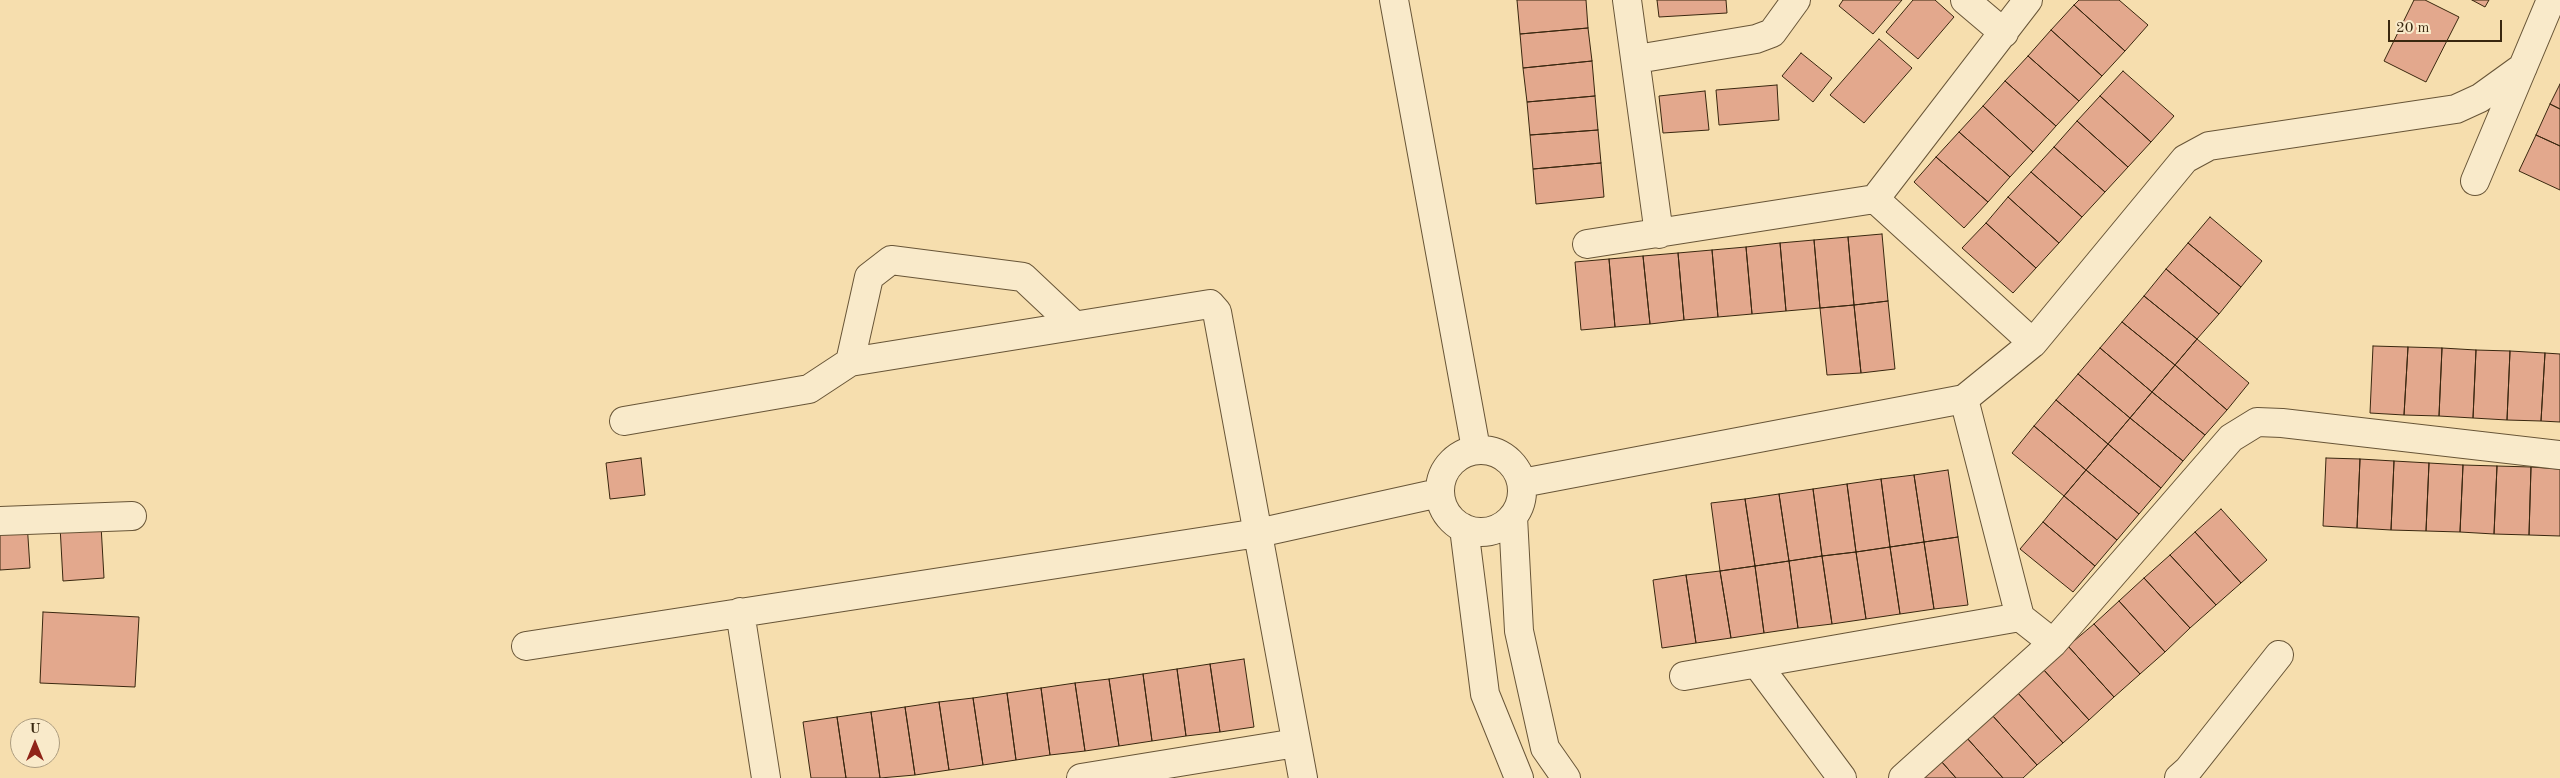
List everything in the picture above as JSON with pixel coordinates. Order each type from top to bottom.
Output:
[{"type":"street","points":[[1394,0],[1476,449]]},
{"type":"street","points":[[1627,0],[1637,60],[1658,234]]},
{"type":"street","points":[[1637,60],[1756,39],[1772,33],[1796,0]]},
{"type":"street","points":[[1965,0],[2004,33]]},
{"type":"street","points":[[1587,244],[1874,199],[2028,0]]},
{"type":"street","points":[[2475,181],[2551,0]]},
{"type":"street","points":[[1522,483],[1964,399],[2033,343],[2185,159],[2209,146],[2456,109],[2480,98],[2523,67]]},
{"type":"street","points":[[1874,199],[2033,343]]},
{"type":"street","points":[[850,362],[868,278],[891,260],[1023,278],[1074,325]]},
{"type":"street","points":[[624,421],[808,389],[850,362],[1204,303],[1215,307],[1303,778]]},
{"type":"street","points":[[1964,399],[2020,617],[2053,643]]},
{"type":"street","points":[[1903,778],[2053,643],[2231,438],[2257,422],[2282,423],[2560,455]]},
{"type":"street","points":[[1476,449],[1492,450],[1506,457],[1516,468],[1522,483],[1521,501],[1513,517],[1493,532],[1479,532],[1464,528],[1451,520],[1443,508],[1439,493],[1441,478],[1449,464],[1461,454],[1476,449]]},
{"type":"street","points":[[526,646],[1258,533],[1439,493]]},
{"type":"street","points":[[0,521],[132,516]]},
{"type":"street","points":[[1513,517],[1519,631],[1545,748],[1566,778]]},
{"type":"street","points":[[1464,528],[1485,694],[1519,778]]},
{"type":"street","points":[[740,612],[766,778]]},
{"type":"street","points":[[1684,676],[2020,617]]},
{"type":"street","points":[[2178,778],[2188,770],[2279,655]]},
{"type":"street","points":[[1757,664],[1842,778]]},
{"type":"street","points":[[1081,778],[1296,743]]},
{"type":"building","points":[[1517,0],[1586,0],[1588,28],[1520,34]]},
{"type":"building","points":[[1657,0],[1726,0],[1727,13],[1659,17]]},
{"type":"building","points":[[1843,0],[1902,0],[1873,34],[1839,6]]},
{"type":"building","points":[[1913,0],[1935,0],[1954,17],[1918,59],[1886,32]]},
{"type":"building","points":[[2079,0],[2119,0],[2148,25],[2125,51],[2074,5]]},
{"type":"building","points":[[2414,0],[2425,0],[2459,17],[2426,82],[2384,61]]},
{"type":"building","points":[[2472,0],[2489,0],[2485,7]]},
{"type":"building","points":[[2074,5],[2125,51],[2102,76],[2051,30]]},
{"type":"building","points":[[1588,28],[1592,61],[1523,68],[1520,34]]},
{"type":"building","points":[[2051,30],[2102,76],[2079,101],[2028,56]]},
{"type":"building","points":[[1879,39],[1912,68],[1864,123],[1830,95]]},
{"type":"building","points":[[1801,53],[1832,78],[1813,102],[1782,76]]},
{"type":"building","points":[[2028,56],[2079,101],[2056,126],[2005,81]]},
{"type":"building","points":[[1592,61],[1595,96],[1527,102],[1523,68]]},
{"type":"building","points":[[2123,71],[2174,116],[2151,142],[2100,96]]},
{"type":"building","points":[[2005,81],[2056,126],[2033,152],[1983,106]]},
{"type":"building","points":[[2560,84],[2560,109],[2550,104]]},
{"type":"building","points":[[1777,85],[1779,120],[1719,125],[1716,90]]},
{"type":"building","points":[[1705,91],[1709,130],[1663,133],[1659,96]]},
{"type":"building","points":[[1595,96],[1598,130],[1530,135],[1527,102]]},
{"type":"building","points":[[2100,96],[2151,142],[2128,167],[2077,121]]},
{"type":"building","points":[[2550,104],[2560,109],[2560,146],[2536,135]]},
{"type":"building","points":[[1983,106],[2033,152],[2010,177],[1959,132]]},
{"type":"building","points":[[2077,121],[2128,167],[2105,192],[2054,147]]},
{"type":"building","points":[[1598,130],[1601,163],[1533,169],[1530,135]]},
{"type":"building","points":[[1959,132],[2010,177],[1988,202],[1936,157]]},
{"type":"building","points":[[2536,135],[2560,146],[2560,190],[2519,171]]},
{"type":"building","points":[[2054,147],[2105,192],[2082,217],[2031,172]]},
{"type":"building","points":[[1936,157],[1988,202],[1964,228],[1914,182]]},
{"type":"building","points":[[1601,163],[1604,197],[1536,204],[1533,169]]},
{"type":"building","points":[[2031,172],[2082,217],[2059,243],[2008,197]]},
{"type":"building","points":[[2008,197],[2059,243],[2036,268],[1986,223]]},
{"type":"building","points":[[2210,217],[2262,261],[2241,287],[2188,243]]},
{"type":"building","points":[[1986,223],[2036,268],[2013,293],[1962,248]]},
{"type":"building","points":[[1882,234],[1888,301],[1854,305],[1848,237]]},
{"type":"building","points":[[1848,237],[1854,305],[1820,308],[1814,240]]},
{"type":"building","points":[[1814,240],[1820,308],[1786,311],[1780,243]]},
{"type":"building","points":[[1780,243],[1786,311],[1752,314],[1746,247]]},
{"type":"building","points":[[2188,243],[2241,287],[2219,314],[2166,269]]},
{"type":"building","points":[[1746,247],[1752,314],[1718,317],[1712,250]]},
{"type":"building","points":[[1712,250],[1718,317],[1684,320],[1678,253]]},
{"type":"building","points":[[1678,253],[1684,320],[1650,324],[1643,256]]},
{"type":"building","points":[[1643,256],[1650,324],[1615,327],[1609,259]]},
{"type":"building","points":[[1609,259],[1615,327],[1581,330],[1575,262]]},
{"type":"building","points":[[2166,269],[2219,314],[2197,339],[2144,296]]},
{"type":"building","points":[[2144,296],[2197,339],[2175,365],[2122,322]]},
{"type":"building","points":[[1888,301],[1895,369],[1861,373],[1854,305]]},
{"type":"building","points":[[1854,305],[1861,373],[1827,375],[1820,308]]},
{"type":"building","points":[[2122,322],[2175,365],[2152,392],[2100,348]]},
{"type":"building","points":[[2197,339],[2249,383],[2227,410],[2175,365]]},
{"type":"building","points":[[2373,346],[2408,347],[2404,415],[2370,413]]},
{"type":"building","points":[[2408,347],[2442,348],[2439,416],[2404,415]]},
{"type":"building","points":[[2100,348],[2152,392],[2130,418],[2078,374]]},
{"type":"building","points":[[2442,348],[2476,350],[2473,418],[2439,416]]},
{"type":"building","points":[[2476,350],[2510,351],[2507,420],[2473,418]]},
{"type":"building","points":[[2510,351],[2545,353],[2541,421],[2507,420]]},
{"type":"building","points":[[2545,353],[2560,354],[2560,422],[2541,421]]},
{"type":"building","points":[[2175,365],[2227,410],[2205,435],[2152,392]]},
{"type":"building","points":[[2078,374],[2130,418],[2108,444],[2056,400]]},
{"type":"building","points":[[2152,392],[2205,435],[2183,461],[2130,418]]},
{"type":"building","points":[[2056,400],[2108,444],[2086,470],[2034,426]]},
{"type":"building","points":[[2130,418],[2183,461],[2161,488],[2108,444]]},
{"type":"building","points":[[2034,426],[2086,470],[2064,496],[2012,453]]},
{"type":"building","points":[[2108,444],[2161,488],[2139,514],[2086,470]]},
{"type":"building","points":[[641,458],[645,495],[610,499],[606,463]]},
{"type":"building","points":[[2326,458],[2360,459],[2357,528],[2323,526]]},
{"type":"building","points":[[2360,459],[2394,461],[2391,530],[2357,528]]},
{"type":"building","points":[[2394,461],[2429,463],[2426,531],[2391,530]]},
{"type":"building","points":[[2429,463],[2463,465],[2460,532],[2426,531]]},
{"type":"building","points":[[2463,465],[2497,466],[2494,534],[2460,532]]},
{"type":"building","points":[[2497,466],[2531,467],[2529,535],[2494,534]]},
{"type":"building","points":[[2531,467],[2560,469],[2560,536],[2529,535]]},
{"type":"building","points":[[1948,470],[1958,537],[1924,542],[1914,475]]},
{"type":"building","points":[[2086,470],[2139,514],[2117,540],[2064,496]]},
{"type":"building","points":[[1914,475],[1924,542],[1890,547],[1881,479]]},
{"type":"building","points":[[1881,479],[1890,547],[1856,552],[1847,484]]},
{"type":"building","points":[[1847,484],[1856,552],[1822,556],[1813,489]]},
{"type":"building","points":[[1813,489],[1822,556],[1789,561],[1779,494]]},
{"type":"building","points":[[1779,494],[1789,561],[1755,566],[1745,499]]},
{"type":"building","points":[[2064,496],[2117,540],[2095,566],[2043,522]]},
{"type":"building","points":[[1745,499],[1755,566],[1720,571],[1711,503]]},
{"type":"building","points":[[2221,509],[2267,560],[2241,583],[2195,532]]},
{"type":"building","points":[[27,522],[30,568],[0,570],[0,524]]},
{"type":"building","points":[[2043,522],[2095,566],[2073,592],[2020,549]]},
{"type":"building","points":[[101,525],[104,578],[63,581],[60,526]]},
{"type":"building","points":[[2195,532],[2241,583],[2216,605],[2170,555]]},
{"type":"building","points":[[1958,537],[1968,605],[1934,609],[1924,542]]},
{"type":"building","points":[[1924,542],[1934,609],[1900,614],[1890,547]]},
{"type":"building","points":[[1890,547],[1900,614],[1866,619],[1856,552]]},
{"type":"building","points":[[1856,552],[1866,619],[1832,624],[1822,556]]},
{"type":"building","points":[[2170,555],[2216,605],[2190,628],[2144,578]]},
{"type":"building","points":[[1822,556],[1832,624],[1798,628],[1789,561]]},
{"type":"building","points":[[1789,561],[1798,628],[1764,633],[1755,566]]},
{"type":"building","points":[[1755,566],[1764,633],[1731,638],[1720,571]]},
{"type":"building","points":[[1720,571],[1731,638],[1696,643],[1686,575]]},
{"type":"building","points":[[1686,575],[1696,643],[1662,648],[1653,580]]},
{"type":"building","points":[[2144,578],[2190,628],[2165,652],[2119,601]]},
{"type":"building","points":[[2119,601],[2165,652],[2140,674],[2094,624]]},
{"type":"building","points":[[43,612],[139,617],[135,687],[40,683]]},
{"type":"building","points":[[2094,624],[2140,674],[2114,697],[2068,646]]},
{"type":"building","points":[[2068,646],[2114,697],[2089,720],[2043,669]]},
{"type":"building","points":[[1244,659],[1254,727],[1220,732],[1210,664]]},
{"type":"building","points":[[1210,664],[1220,732],[1186,736],[1177,669]]},
{"type":"building","points":[[1177,669],[1186,736],[1152,741],[1143,674]]},
{"type":"building","points":[[2043,669],[2089,720],[2063,743],[2017,692]]},
{"type":"building","points":[[1143,674],[1152,741],[1119,746],[1109,679]]},
{"type":"building","points":[[1109,679],[1119,746],[1085,751],[1075,683]]},
{"type":"building","points":[[1075,683],[1085,751],[1050,755],[1041,688]]},
{"type":"building","points":[[1041,688],[1050,755],[1016,760],[1007,693]]},
{"type":"building","points":[[2017,692],[2063,743],[2037,765],[1992,715]]},
{"type":"building","points":[[1007,693],[1016,760],[983,765],[973,698]]},
{"type":"building","points":[[973,698],[983,765],[949,770],[939,702]]},
{"type":"building","points":[[939,702],[949,770],[915,775],[905,707]]},
{"type":"building","points":[[905,707],[915,775],[880,778],[871,712]]},
{"type":"building","points":[[871,712],[880,778],[846,778],[837,717]]},
{"type":"building","points":[[1992,715],[2037,765],[2023,778],[2003,778],[1966,737]]},
{"type":"building","points":[[837,717],[846,778],[811,778],[803,722]]},
{"type":"building","points":[[1966,737],[2003,778],[1956,778],[1941,761]]},
{"type":"building","points":[[1941,761],[1956,778],[1922,778]]}]
